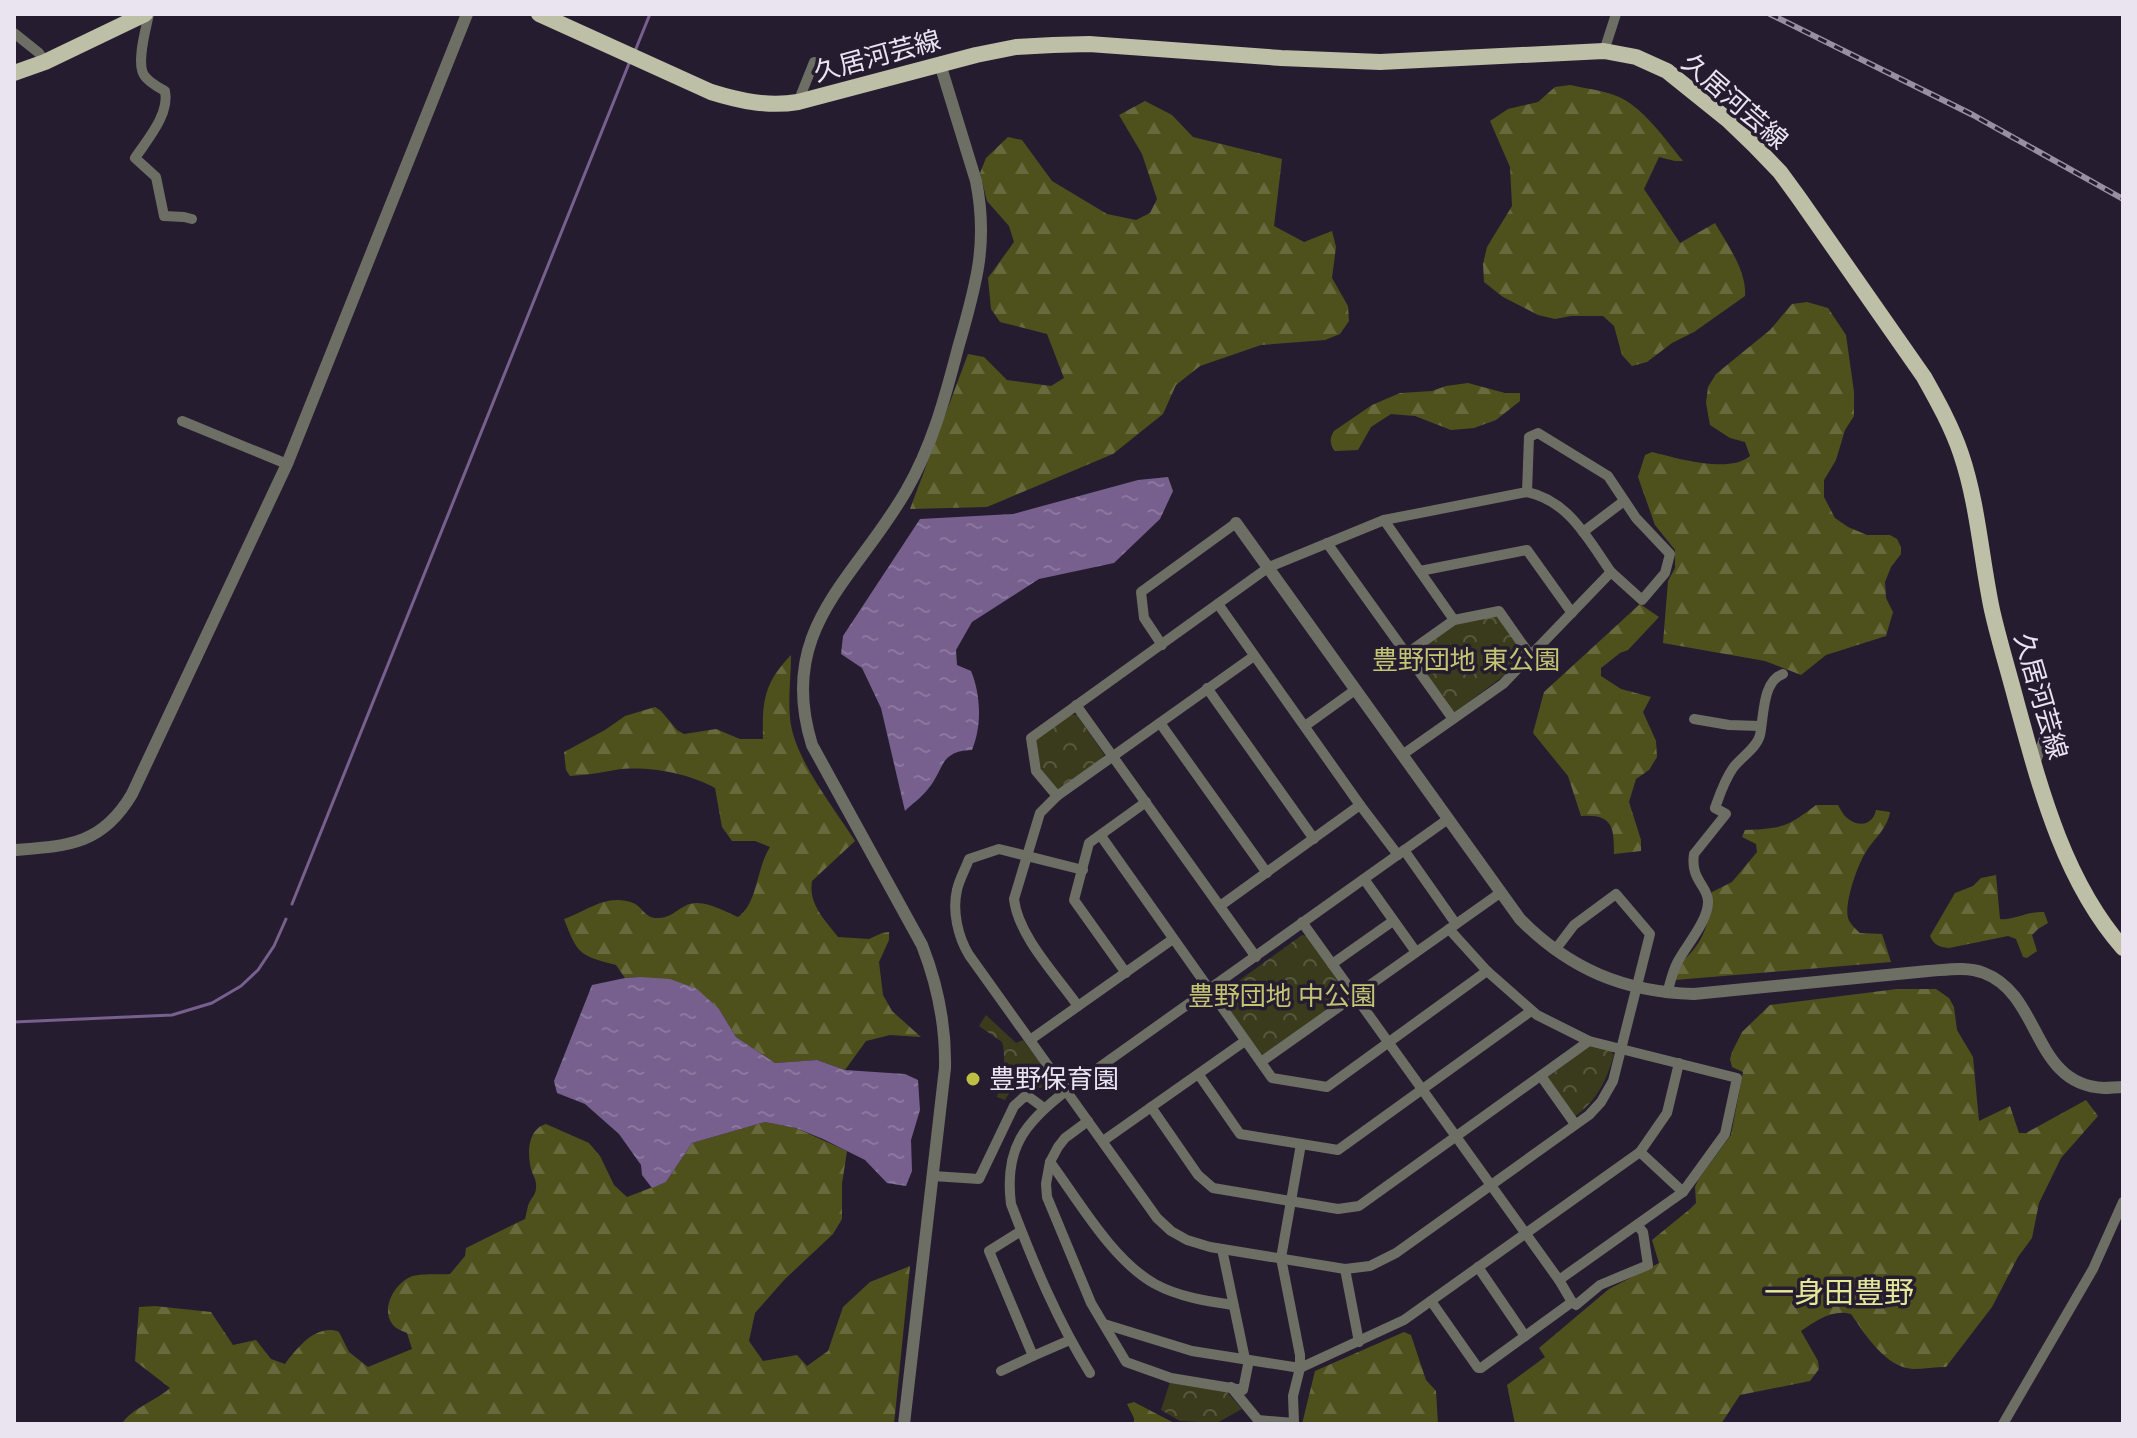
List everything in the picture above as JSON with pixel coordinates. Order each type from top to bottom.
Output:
[{"type":"main road","name":"久居河芸線","points":[[539,14],[711,92],[737,100],[784,105],[1016,47],[1089,44],[1380,62],[1604,51],[1636,57],[1667,71],[1728,120],[1780,172],[1924,377],[1943,410],[1970,485],[1993,613],[2054,826],[2069,862],[2110,933],[2123,948]]},
{"type":"main road","points":[[14,73],[45,62],[142,15]]},
{"type":"street","points":[[14,850],[60,847],[91,837],[124,809],[287,464],[467,14]]},
{"type":"street","points":[[1604,51],[1616,14]]},
{"type":"street","points":[[142,15],[142,70],[165,91],[166,100],[156,127],[135,158],[156,177],[164,216],[192,219]]},
{"type":"street","points":[[14,33],[39,53],[45,62]]},
{"type":"street","points":[[798,102],[814,62]]},
{"type":"street","points":[[904,1424],[945,1068],[944,1018],[922,945],[812,745],[804,717],[802,686],[808,645],[821,614],[900,501],[932,439],[977,279],[982,250],[980,199],[940,64]]},
{"type":"street","points":[[182,421],[287,464]]},
{"type":"street","points":[[1057,796],[1036,771],[1031,738],[1269,567],[1384,520],[1527,492],[1545,497],[1568,513],[1611,572],[1642,600],[1665,573],[1670,554],[1636,518],[1608,476],[1538,433],[1529,437],[1527,492]]},
{"type":"street","points":[[1583,532],[1624,501]]},
{"type":"street","points":[[1384,520],[1454,620]]},
{"type":"street","points":[[1162,645],[1144,618],[1141,592],[1236,523],[1500,893],[1529,929],[1589,972],[1667,993],[1704,994],[1928,971],[1974,971],[1994,979],[2013,992],[2057,1067],[2092,1086],[2123,1087]]},
{"type":"street","points":[[1327,543],[1453,719]]},
{"type":"street","points":[[1420,571],[1527,550],[1572,613]]},
{"type":"street","points":[[1402,755],[1503,684],[1611,572]]},
{"type":"street","points":[[1218,604],[1360,805],[1401,853],[1487,971],[1531,1011],[1589,1041],[1737,1078],[1725,1134],[1683,1192],[1559,1280]]},
{"type":"street","points":[[1406,654],[1454,620],[1499,611],[1530,655]]},
{"type":"street","points":[[1078,1006],[1018,921],[1014,899],[1040,813],[1057,796],[1254,656]]},
{"type":"street","points":[[1667,993],[1675,966],[1709,903],[1695,875],[1694,854],[1726,814],[1715,808],[1722,788],[1738,762],[1758,740],[1763,708],[1772,682],[1776,676],[1783,674]]},
{"type":"street","points":[[1207,688],[1314,839]]},
{"type":"street","points":[[1305,726],[1355,690]]},
{"type":"street","points":[[1076,705],[1256,957]]},
{"type":"street","points":[[1694,719],[1760,726]]},
{"type":"street","points":[[2035,764],[2051,719]]},
{"type":"street","points":[[1160,723],[1267,873]]},
{"type":"street","points":[[1126,973],[1074,900],[1089,843],[1146,802]]},
{"type":"street","points":[[1220,906],[1360,805]]},
{"type":"street","points":[[1090,1373],[1070,1340],[1011,1204],[1011,1162],[1028,1124],[1066,1091],[1448,819]]},
{"type":"street","points":[[1101,836],[1272,1078],[1327,1087],[1487,971]]},
{"type":"street","points":[[1083,870],[999,849],[969,859],[955,900],[957,923],[964,946],[1157,1218],[1187,1240],[1222,1249],[1345,1269],[1370,1266],[1396,1253],[1589,1115],[1613,1081],[1650,934],[1616,894],[1574,925],[1555,950]]},
{"type":"street","points":[[1364,879],[1416,952]]},
{"type":"street","points":[[1261,1062],[1500,893]]},
{"type":"street","points":[[1332,964],[1393,921]]},
{"type":"street","points":[[1302,922],[1572,1302],[1576,1305],[1600,1285],[1648,1265],[1643,1232],[1637,1225]]},
{"type":"street","points":[[1030,1040],[1173,939]]},
{"type":"street","points":[[1199,1075],[1240,1134],[1338,1150],[1531,1011]]},
{"type":"street","points":[[1103,1141],[1245,1041]]},
{"type":"street","points":[[1151,1107],[1205,1183],[1213,1188],[1338,1209],[1359,1206],[1589,1041]]},
{"type":"street","points":[[1104,1324],[1192,1351],[1300,1368],[1359,1342],[1404,1320],[1640,1152],[1667,1113],[1679,1063]]},
{"type":"street","points":[[1541,1076],[1575,1124]]},
{"type":"street","points":[[933,1176],[979,1179],[1014,1106],[1024,1097],[1029,1097],[1044,1108]]},
{"type":"street","points":[[1088,1121],[1058,1147],[1050,1162],[1047,1197],[1091,1303],[1126,1362],[1171,1378],[1243,1390],[1247,1359],[1222,1249]]},
{"type":"street","points":[[1231,1387],[1258,1420],[1294,1423],[1293,1396],[1300,1355],[1281,1258],[1301,1144]]},
{"type":"street","points":[[1640,1152],[1683,1192]]},
{"type":"street","points":[[1050,1162],[1116,1253],[1141,1275],[1178,1294],[1233,1305]]},
{"type":"street","points":[[2003,1424],[2093,1269],[2123,1202]]},
{"type":"street","points":[[1021,1231],[989,1251],[1033,1356]]},
{"type":"street","points":[[1478,1267],[1525,1336]]},
{"type":"street","points":[[1345,1269],[1359,1342]]},
{"type":"street","points":[[1431,1301],[1478,1368],[1572,1302]]},
{"type":"street","points":[[1001,1371],[1070,1340]]},
{"type":"green space","points":[[1570,85],[1614,95],[1634,106],[1652,123],[1683,161],[1659,157],[1644,189],[1680,243],[1715,223],[1743,277],[1745,296],[1647,362],[1632,366],[1622,355],[1614,326],[1603,316],[1555,319],[1538,315],[1503,297],[1484,282],[1483,264],[1487,247],[1512,206],[1510,167],[1490,121],[1508,109],[1538,102],[1555,87]]},
{"type":"green space","points":[[1145,101],[1172,115],[1193,137],[1282,159],[1274,226],[1304,242],[1332,231],[1336,247],[1332,278],[1348,306],[1349,321],[1340,334],[1325,340],[1261,345],[1200,366],[1176,385],[1163,414],[1113,454],[987,507],[910,509],[968,354],[984,357],[1007,380],[1051,386],[1064,378],[1047,334],[1000,322],[991,309],[988,278],[1014,242],[1009,226],[987,201],[980,173],[986,158],[1008,137],[1022,140],[1052,181],[1107,214],[1136,220],[1150,213],[1157,199],[1142,154],[1119,115]]},
{"type":"green space","points":[[1807,302],[1828,308],[1846,335],[1854,392],[1854,416],[1824,480],[1824,497],[1835,518],[1867,535],[1890,535],[1897,539],[1901,554],[1885,582],[1886,598],[1893,612],[1886,636],[1826,655],[1801,675],[1765,661],[1663,643],[1668,581],[1675,568],[1675,550],[1655,525],[1638,477],[1645,455],[1652,452],[1717,464],[1730,464],[1750,456],[1745,442],[1730,438],[1710,425],[1706,403],[1708,387],[1716,374],[1770,330],[1792,304]]},
{"type":"green space","points":[[1468,383],[1505,393],[1520,393],[1520,401],[1496,420],[1474,428],[1451,430],[1415,416],[1391,414],[1371,427],[1358,450],[1335,451],[1332,446],[1334,431],[1372,405],[1400,393],[1432,391]]},
{"type":"green space","points":[[1640,604],[1659,617],[1628,650],[1601,668],[1601,676],[1621,689],[1651,697],[1643,712],[1656,741],[1657,757],[1649,770],[1636,779],[1629,802],[1641,840],[1641,851],[1614,854],[1610,824],[1600,817],[1581,816],[1568,776],[1533,733],[1544,692]]},
{"type":"green space","name":"豊野団地 東公園","points":[[1495,616],[1523,656],[1502,677],[1455,712],[1451,711],[1415,658],[1415,653],[1456,624]]},
{"type":"green space","points":[[791,655],[789,710],[798,749],[855,841],[812,881],[813,897],[838,937],[869,939],[889,932],[889,940],[879,962],[883,995],[892,1011],[921,1037],[890,1035],[866,1041],[845,1070],[817,1060],[775,1063],[736,1037],[719,1009],[640,977],[625,978],[616,965],[581,952],[564,919],[614,900],[633,903],[654,918],[666,917],[685,906],[698,903],[738,917],[745,911],[770,847],[755,841],[732,841],[722,827],[715,788],[680,774],[653,770],[627,769],[570,776],[566,770],[564,752],[625,716],[655,707],[684,734],[716,729],[740,739],[763,739],[766,693]]},
{"type":"green space","points":[[1071,714],[1077,715],[1104,754],[1103,758],[1056,789],[1041,769],[1035,741]]},
{"type":"green space","points":[[1816,805],[1838,805],[1847,818],[1861,824],[1869,822],[1876,810],[1890,812],[1860,864],[1847,911],[1850,922],[1860,933],[1882,934],[1891,962],[1675,980],[1678,965],[1696,947],[1705,929],[1712,892],[1732,882],[1757,852],[1756,844],[1742,837],[1745,830],[1784,825]]},
{"type":"green space","points":[[1996,875],[2000,919],[2044,912],[2048,923],[2032,935],[2037,951],[2027,958],[2023,957],[2016,939],[2008,936],[1949,948],[1935,943],[1930,936],[1955,893],[1973,886],[1981,878]]},
{"type":"green space","name":"豊野団地 中公園","points":[[1302,935],[1307,936],[1347,992],[1346,996],[1266,1055],[1260,1054],[1220,997]]},
{"type":"green space","points":[[1897,989],[1936,989],[1949,998],[1954,1007],[1957,1030],[1973,1057],[1979,1121],[2010,1106],[2019,1133],[2026,1133],[2086,1100],[2098,1116],[2061,1158],[2039,1203],[2032,1238],[2018,1257],[1992,1307],[1946,1367],[1903,1367],[1877,1348],[1851,1314],[1837,1313],[1801,1331],[1818,1361],[1819,1369],[1810,1381],[1740,1395],[1721,1424],[1515,1424],[1507,1385],[1545,1357],[1539,1348],[1609,1289],[1659,1263],[1652,1240],[1696,1203],[1698,1180],[1731,1135],[1743,1072],[1732,1067],[1730,1059],[1742,1032],[1770,1005]]},
{"type":"green space","points":[[986,1015],[1016,1043],[1023,1040],[1052,1078],[1047,1087],[1039,1088],[1029,1079],[1024,1080],[1012,1089],[1005,1100],[997,1097],[1004,1056],[1002,1042],[979,1026]]},
{"type":"green space","points":[[1590,1046],[1610,1050],[1614,1055],[1600,1090],[1574,1117],[1546,1078]]},
{"type":"green space","points":[[765,1122],[796,1128],[847,1151],[842,1184],[842,1219],[833,1234],[784,1280],[755,1313],[749,1341],[763,1361],[797,1355],[807,1366],[828,1351],[843,1307],[870,1282],[910,1266],[894,1424],[122,1424],[131,1414],[170,1388],[135,1361],[139,1307],[211,1312],[233,1345],[256,1340],[271,1359],[285,1364],[315,1334],[331,1330],[339,1332],[349,1352],[368,1367],[412,1349],[407,1333],[395,1327],[388,1314],[390,1299],[398,1286],[414,1276],[450,1274],[465,1256],[466,1248],[525,1219],[536,1188],[530,1162],[530,1142],[540,1127],[546,1124],[589,1143],[600,1156],[614,1185],[627,1197],[666,1182],[692,1143]]},
{"type":"green space","points":[[1404,1332],[1411,1335],[1426,1380],[1436,1391],[1438,1424],[1302,1424],[1315,1371]]},
{"type":"green space","points":[[1170,1382],[1221,1389],[1242,1409],[1217,1423],[1180,1421],[1161,1410]]},
{"type":"green space","points":[[1134,1402],[1176,1424],[1134,1424],[1127,1404]]},
{"type":"water","points":[[1168,477],[1173,491],[1160,519],[1114,563],[1039,579],[972,622],[956,650],[957,665],[971,671],[977,690],[979,721],[972,750],[961,751],[948,758],[928,789],[905,811],[881,708],[862,668],[841,654],[843,636],[920,519],[1013,514],[1138,480]]},
{"type":"water","points":[[640,977],[670,979],[697,989],[719,1009],[736,1037],[775,1063],[817,1060],[845,1070],[905,1074],[918,1080],[920,1110],[911,1140],[912,1171],[906,1186],[887,1183],[865,1160],[823,1139],[796,1128],[765,1122],[692,1143],[666,1182],[652,1188],[642,1175],[641,1165],[619,1134],[585,1104],[557,1093],[554,1081],[592,985]]},
{"type":"waterway","points":[[635,51],[650,14]]},
{"type":"waterway","points":[[292,904],[630,61]]},
{"type":"waterway","points":[[14,1022],[172,1015],[212,1003],[241,986],[258,970],[274,946],[286,919]]},
{"type":"railway","points":[[1770,14],[1973,115],[2123,199]]},
{"type":"place","name":"豊野保育園","points":[[973,1079]]},
{"type":"district","name":"一身田豊野","points":[[1839,1293]]}]
